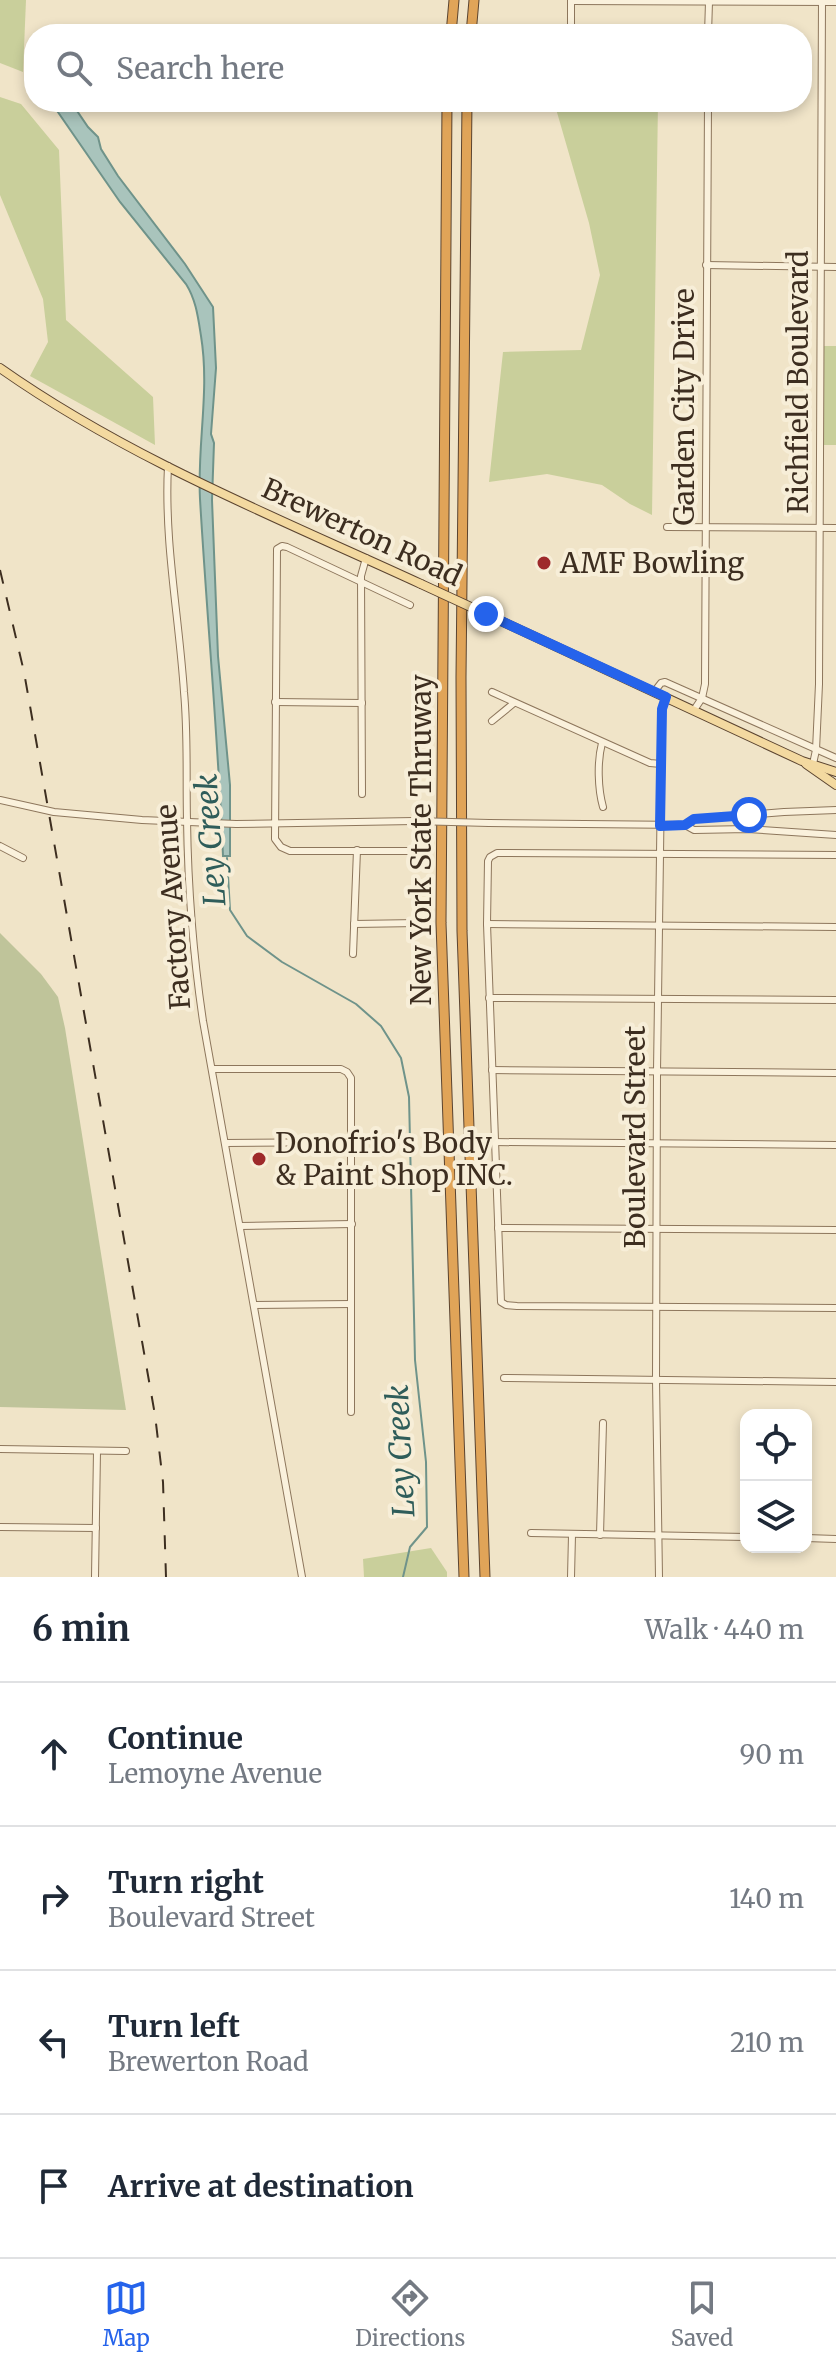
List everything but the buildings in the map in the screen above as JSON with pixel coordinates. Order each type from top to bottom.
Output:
[{"type":"highway","points":[[452,24],[454,0]]},
{"type":"highway","points":[[472,24],[474,0]]},
{"type":"highway","name":"New York State Thruway","points":[[447,112],[441,927],[464,1577]]},
{"type":"highway","name":"New York State Thruway","points":[[467,112],[461,690],[462,931],[485,1577]]},
{"type":"main road","name":"Brewerton Road","points":[[0,368],[123,444],[802,761],[836,785]]},
{"type":"main road","name":"Brewerton Road","points":[[802,761],[836,772]]},
{"type":"street","points":[[571,24],[571,0],[836,2]]},
{"type":"street","name":"Richfield Boulevard","points":[[813,764],[816,750],[819,528],[822,1]]},
{"type":"street","points":[[708,24],[709,2]]},
{"type":"street","name":"Garden City Drive","points":[[694,710],[702,698],[705,684],[708,112]]},
{"type":"street","points":[[706,265],[836,267]]},
{"type":"street","name":"Factory Avenue","points":[[168,466],[170,563],[186,716],[193,953],[302,1577]]},
{"type":"street","points":[[667,527],[836,528]]},
{"type":"street","points":[[410,605],[287,547],[277,549],[275,839],[285,849],[416,851]]},
{"type":"street","points":[[362,794],[361,582],[366,558]]},
{"type":"street","points":[[654,692],[665,682],[836,758]]},
{"type":"street","points":[[492,692],[602,743],[650,763],[661,764]]},
{"type":"street","name":"Boulevard Street","points":[[659,1577],[657,999],[662,709],[666,697]]},
{"type":"street","points":[[275,702],[362,703]]},
{"type":"street","points":[[492,721],[514,703]]},
{"type":"street","points":[[602,743],[600,794],[603,807]]},
{"type":"street","points":[[0,800],[99,818],[236,824],[414,821],[685,825],[694,830],[748,829],[836,835]]},
{"type":"street","points":[[685,825],[694,819],[836,810]]},
{"type":"street","points":[[0,846],[23,858]]},
{"type":"street","points":[[353,954],[357,850]]},
{"type":"street","points":[[836,855],[497,853],[488,861],[487,924],[500,1299],[506,1305],[517,1306],[836,1308]]},
{"type":"street","points":[[354,924],[418,923]]},
{"type":"street","points":[[487,924],[836,927]]},
{"type":"street","points":[[489,998],[836,1000]]},
{"type":"street","points":[[212,1069],[341,1069],[347,1072],[353,1084],[351,1412]]},
{"type":"street","points":[[492,1070],[836,1073]]},
{"type":"street","points":[[225,1143],[352,1142]]},
{"type":"street","points":[[494,1142],[836,1145]]},
{"type":"street","points":[[240,1226],[352,1224]]},
{"type":"street","points":[[498,1228],[836,1230]]},
{"type":"street","points":[[255,1305],[351,1304]]},
{"type":"street","points":[[504,1378],[836,1382]]},
{"type":"street","points":[[600,1535],[603,1423]]},
{"type":"street","points":[[0,1449],[126,1451]]},
{"type":"street","points":[[95,1577],[97,1451]]},
{"type":"street","points":[[0,1527],[96,1528]]},
{"type":"street","points":[[531,1533],[740,1537]]},
{"type":"street","points":[[571,1577],[572,1535]]},
{"type":"street","points":[[812,1538],[836,1539]]},
{"type":"green space","points":[[0,0],[26,0],[23,72],[0,63]]},
{"type":"green space","points":[[0,97],[21,104],[24,112],[28,112],[59,150],[66,320],[153,397],[155,445],[30,376],[48,342],[43,299],[0,195]]},
{"type":"green space","points":[[557,112],[658,112],[652,515],[602,485],[547,474],[489,482],[503,352],[581,350],[600,275],[589,223]]},
{"type":"green space","points":[[820,346],[836,346],[836,445],[820,445]]},
{"type":"green space","points":[[0,933],[41,974],[58,997],[126,1410],[0,1407]]},
{"type":"green space","points":[[431,1548],[447,1572],[447,1577],[364,1577],[363,1559]]},
{"type":"water","points":[[58,112],[78,112],[98,137],[101,149],[118,176],[185,264],[213,307],[216,368],[211,434],[214,443],[212,500],[218,656],[230,785],[230,856],[223,856],[200,499],[204,397],[201,336],[196,309],[186,284],[120,202]]},
{"type":"waterway","name":"Ley Creek","points":[[227,858],[230,910],[247,936],[282,962],[356,1004],[381,1026],[401,1058],[409,1097],[415,1360],[426,1462],[427,1527],[410,1547],[403,1577]]},
{"type":"railway","points":[[0,570],[24,672],[155,1415],[163,1482],[166,1577]]},
{"type":"place","name":"AMF Bowling","points":[[544,563]]},
{"type":"place","name":"Donofrio's Body & Paint Shop INC.","points":[[259,1159]]},
{"type":"route","points":[[486,614],[666,697],[662,709],[660,826],[685,825],[694,819],[749,815]]}]
